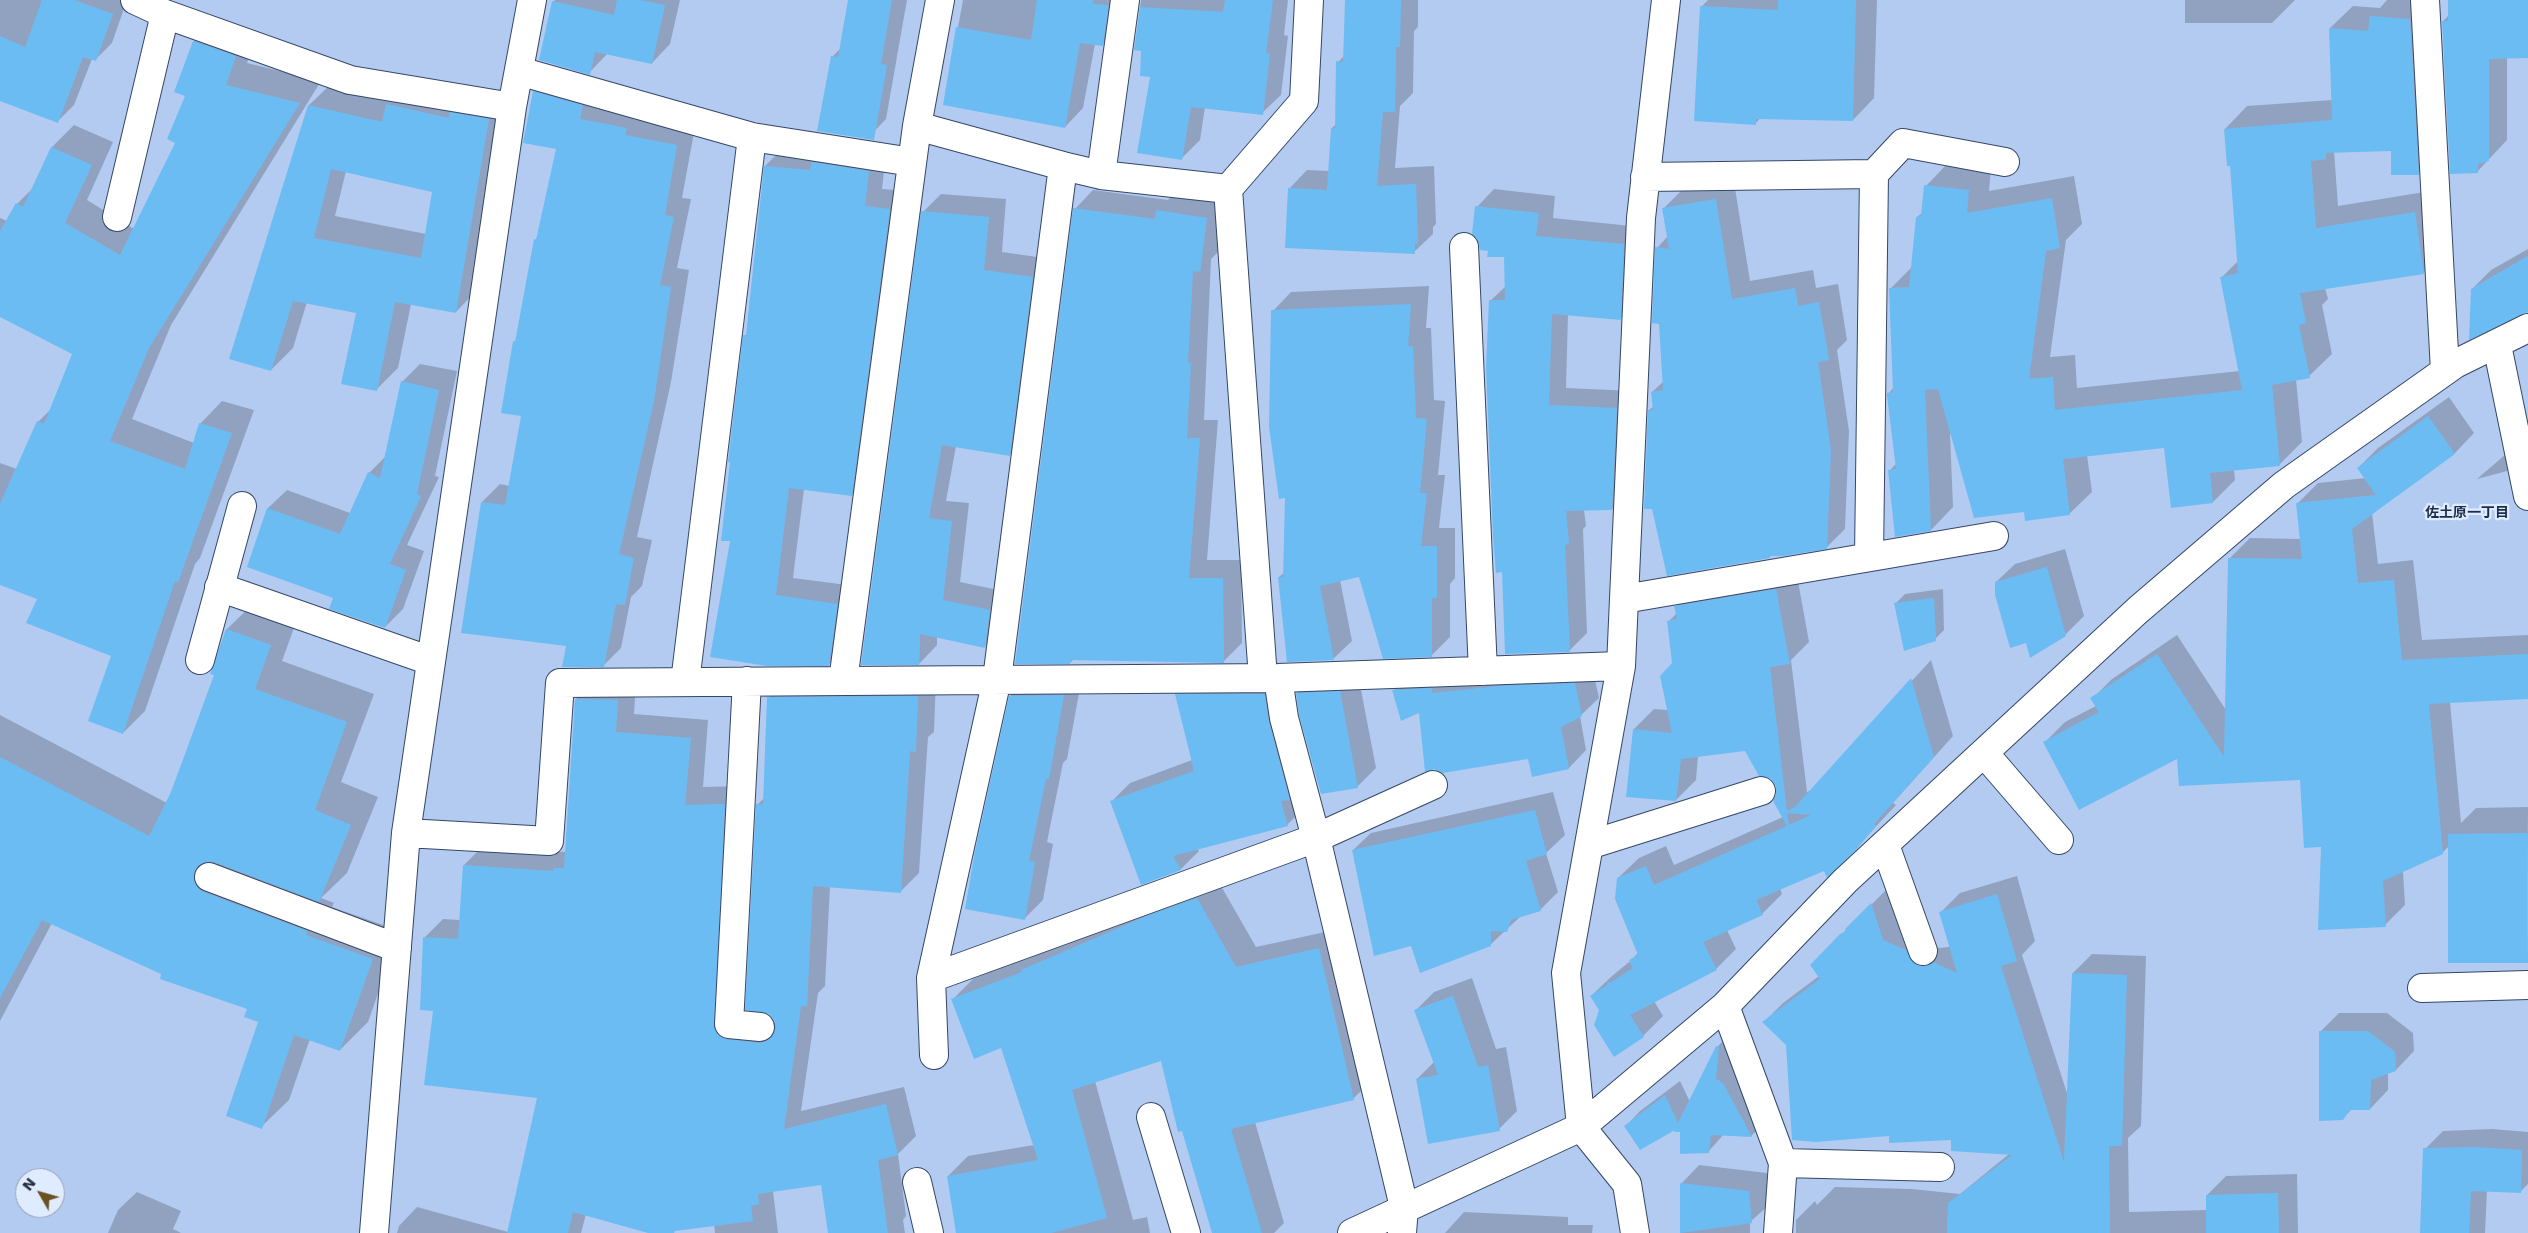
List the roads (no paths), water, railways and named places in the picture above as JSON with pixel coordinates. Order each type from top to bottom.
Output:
[{"type":"street","points":[[135,0],[165,14],[350,80],[512,107]]},
{"type":"street","points":[[374,1233],[406,833],[512,107],[532,0]]},
{"type":"street","points":[[843,680],[916,126],[940,0]]},
{"type":"street","points":[[1100,176],[1124,0]]},
{"type":"street","points":[[1309,0],[1304,101],[1228,189],[1270,678],[1284,718],[1316,838],[1403,1220]]},
{"type":"street","points":[[1635,1233],[1627,1184],[1581,1127],[1566,973],[1621,666],[1641,218],[1666,0]]},
{"type":"street","points":[[2425,0],[2445,371]]},
{"type":"street","points":[[117,216],[165,14]]},
{"type":"street","points":[[519,71],[752,137],[912,162]]},
{"type":"street","points":[[916,126],[1100,176],[1228,189]]},
{"type":"street","points":[[685,682],[752,137]]},
{"type":"street","points":[[1869,558],[1874,174],[1903,143],[2005,162]]},
{"type":"street","points":[[934,1055],[931,978],[997,679],[1063,166]]},
{"type":"street","points":[[1645,177],[1874,174]]},
{"type":"street","points":[[1464,247],[1483,671]]},
{"type":"street","points":[[1352,1233],[1403,1220],[1581,1127],[1725,1006],[1845,881],[2138,610],[2284,485],[2455,364],[2497,345],[2528,328]]},
{"type":"street","points":[[2497,345],[2528,496]]},
{"type":"street","points":[[200,660],[242,506]]},
{"type":"street","points":[[1624,599],[1994,536]]},
{"type":"street","points":[[219,587],[431,661]]},
{"type":"street","points":[[406,833],[549,841],[560,683],[1270,678],[1621,666]]},
{"type":"street","points":[[747,681],[729,1024],[760,1027]]},
{"type":"street","points":[[1984,753],[2059,840]]},
{"type":"street","points":[[931,978],[1316,838],[1433,785]]},
{"type":"street","points":[[1589,845],[1761,791]]},
{"type":"street","points":[[1885,845],[1923,951]]},
{"type":"street","points":[[209,877],[397,948]]},
{"type":"street","points":[[2422,988],[2528,985]]},
{"type":"street","points":[[1725,1006],[1783,1163],[1778,1233]]},
{"type":"street","points":[[1151,1118],[1186,1233]]},
{"type":"street","points":[[1783,1163],[1940,1167]]},
{"type":"street","points":[[917,1182],[929,1233]]},
{"type":"district","name":"佐土原一丁目","points":[[2467,513]]}]
